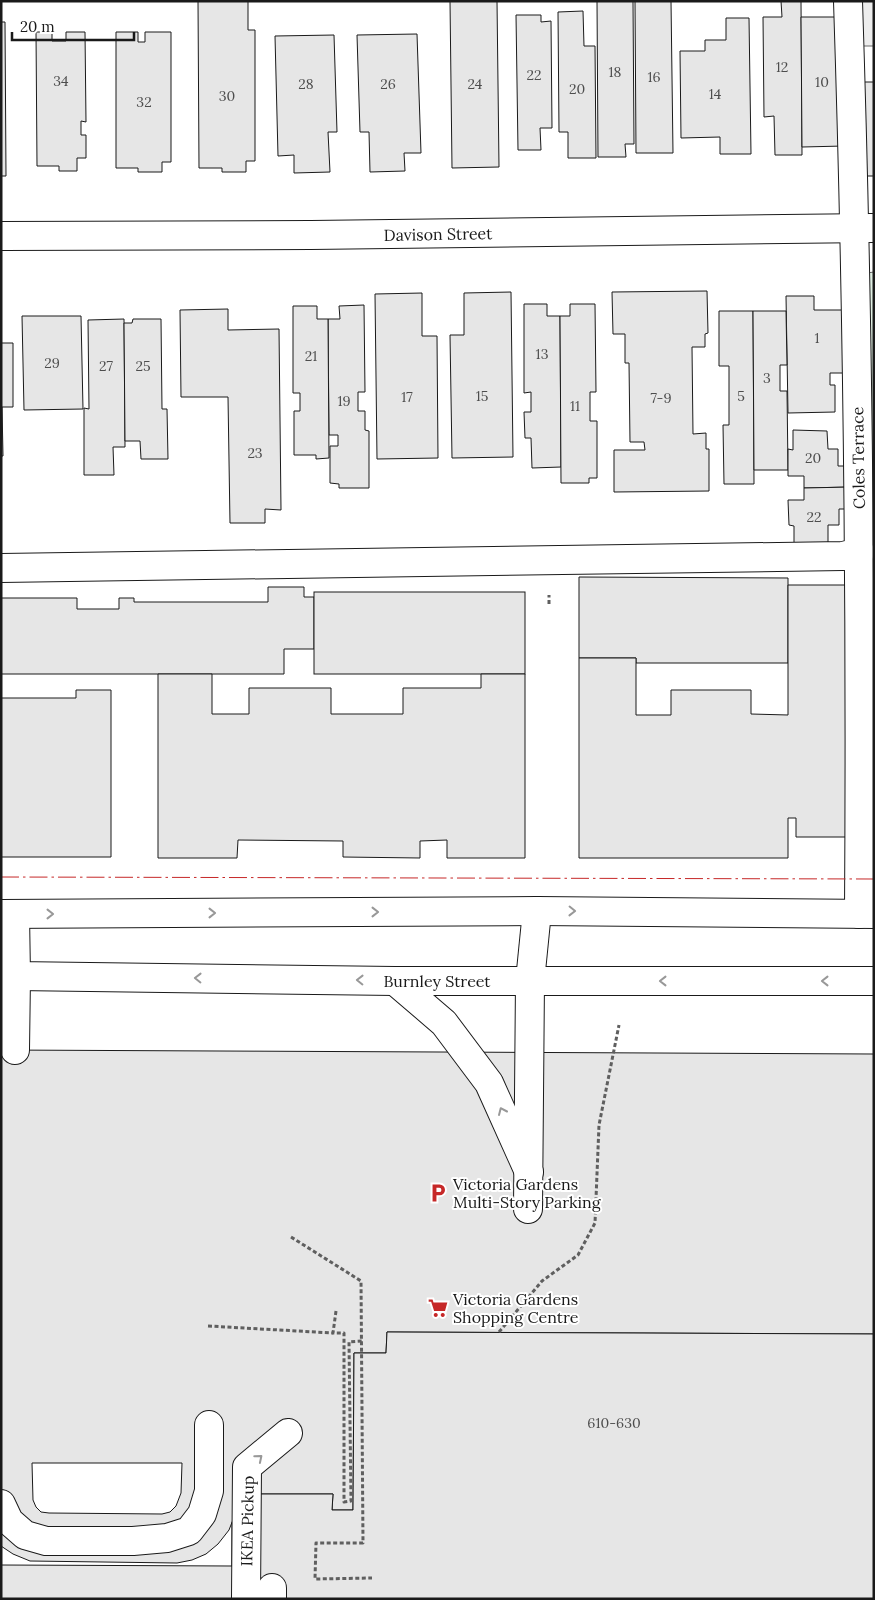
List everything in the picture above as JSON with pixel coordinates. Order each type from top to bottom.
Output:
[{"type":"main road","name":"Coles Terrace","points":[[848,1],[864,228],[860,552],[866,914]]},
{"type":"main road","name":"Davison Street","points":[[1,236],[311,235],[864,228]]},
{"type":"main road","points":[[1,568],[843,556],[860,552]]},
{"type":"main road","points":[[528,1209],[530,981],[537,911]]},
{"type":"main road","points":[[15,1050],[8,975],[8,914],[537,911],[866,914]]},
{"type":"main road","name":"Burnley Street","points":[[8,975],[395,981],[874,981]]},
{"type":"main road","points":[[395,981],[444,1023],[489,1083],[529,1172]]},
{"type":"main road","points":[[1,1504],[9,1521],[25,1535],[46,1541],[133,1542],[167,1538],[189,1531],[202,1514],[208,1491],[209,1425]]},
{"type":"main road","name":"IKEA Pickup","points":[[246,1599],[247,1468],[288,1433]]},
{"type":"path","points":[[499,1332],[542,1281],[578,1255],[595,1223],[599,1125],[619,1025]]},
{"type":"path","points":[[291,1237],[361,1281],[363,1544],[316,1543],[315,1579],[372,1578]]},
{"type":"path","points":[[333,1332],[336,1311]]},
{"type":"path","points":[[208,1326],[344,1333],[344,1502],[351,1502],[349,1342],[362,1342]]},
{"type":"green space","points":[[874,272],[874,740],[867,273]]},
{"type":"shaded area","points":[[859,1],[874,1],[874,46],[859,46]]},
{"type":"building","points":[[198,1],[248,1],[248,30],[255,30],[255,161],[246,161],[246,172],[222,172],[222,168],[199,168]]},
{"type":"building","points":[[450,1],[497,1],[499,167],[452,168]]},
{"type":"building","points":[[597,1],[633,1],[634,144],[625,144],[626,157],[598,157]]},
{"type":"building","points":[[635,1],[671,1],[673,153],[636,153]]},
{"type":"building","points":[[781,1],[801,1],[802,155],[775,155],[774,116],[764,117],[763,17],[782,17]]},
{"type":"building","points":[[583,11],[584,46],[595,46],[596,158],[568,158],[568,132],[559,132],[558,12]]},
{"type":"building","points":[[516,15],[541,15],[541,22],[551,21],[552,128],[540,128],[541,150],[518,150]]},
{"type":"building","points":[[801,17],[842,17],[844,146],[802,147]]},
{"type":"building","points":[[726,18],[749,18],[751,154],[720,154],[720,137],[681,138],[680,51],[705,51],[705,40],[726,40]]},
{"type":"building","points":[[1,22],[5,22],[6,176],[1,176]]},
{"type":"building","points":[[36,32],[52,32],[52,41],[66,41],[66,32],[85,32],[86,122],[81,121],[81,135],[86,135],[86,158],[77,158],[77,171],[59,171],[59,166],[37,166]]},
{"type":"building","points":[[116,32],[138,32],[138,42],[145,42],[145,32],[171,32],[171,162],[162,162],[162,172],[138,172],[138,168],[116,168]]},
{"type":"building","points":[[417,34],[421,153],[404,153],[405,171],[370,172],[369,132],[360,132],[357,35]]},
{"type":"building","points":[[334,35],[337,132],[328,132],[330,172],[294,173],[294,155],[278,156],[275,36]]},
{"type":"building","points":[[860,82],[874,82],[874,176],[861,176]]},
{"type":"building","points":[[707,291],[708,333],[705,334],[705,347],[692,347],[693,434],[706,433],[706,449],[709,449],[709,491],[614,492],[614,450],[645,450],[644,442],[630,442],[629,363],[625,363],[625,334],[613,334],[612,292]]},
{"type":"building","points":[[511,292],[513,457],[452,458],[450,335],[464,335],[464,293]]},
{"type":"building","points":[[422,293],[422,336],[437,336],[438,458],[377,459],[375,294]]},
{"type":"building","points":[[786,296],[814,296],[814,310],[847,310],[848,373],[830,373],[830,385],[835,385],[835,412],[788,413]]},
{"type":"building","points":[[524,304],[547,304],[547,316],[560,316],[561,467],[532,468],[531,438],[525,438],[524,412],[531,412],[531,392],[524,393]]},
{"type":"building","points":[[570,304],[595,304],[596,392],[590,392],[590,421],[597,421],[597,478],[589,478],[589,483],[561,483],[560,316],[570,316]]},
{"type":"building","points":[[364,305],[365,392],[358,392],[358,411],[365,411],[365,430],[369,431],[369,488],[339,488],[339,484],[330,483],[330,446],[338,446],[338,435],[329,435],[328,319],[340,319],[339,306]]},
{"type":"building","points":[[293,306],[317,306],[317,319],[328,319],[329,458],[316,459],[316,455],[294,455],[294,411],[300,411],[300,393],[293,393]]},
{"type":"building","points":[[228,309],[228,330],[279,329],[281,510],[265,509],[265,523],[230,523],[228,397],[181,397],[180,310]]},
{"type":"building","points":[[719,311],[753,311],[754,484],[724,484],[723,425],[729,425],[729,366],[719,366]]},
{"type":"building","points":[[753,311],[786,311],[787,365],[780,365],[780,391],[787,391],[788,470],[754,470]]},
{"type":"building","points":[[22,316],[81,316],[83,409],[24,410]]},
{"type":"building","points":[[124,319],[125,447],[113,447],[114,475],[84,475],[84,408],[89,409],[88,320]]},
{"type":"building","points":[[133,319],[161,319],[162,409],[167,409],[168,459],[141,459],[140,441],[125,441],[124,323],[132,323]]},
{"type":"building","points":[[1,343],[13,343],[13,407],[2,407],[3,456],[1,456]]},
{"type":"building","points":[[793,430],[827,431],[828,449],[838,449],[838,466],[849,466],[850,487],[804,488],[804,476],[788,476],[788,449],[793,450]]},
{"type":"building","points":[[850,487],[850,509],[839,509],[839,525],[828,525],[828,547],[794,547],[794,526],[789,525],[788,500],[804,500],[804,488]]},
{"type":"building","points":[[579,577],[788,578],[788,663],[636,663],[636,658],[579,658]]},
{"type":"building","points":[[788,585],[850,585],[850,837],[796,837],[796,818],[788,818],[788,858],[579,858],[579,658],[636,658],[636,715],[671,715],[671,690],[751,690],[751,714],[788,715]]},
{"type":"building","points":[[268,587],[304,587],[304,597],[314,597],[314,649],[284,649],[284,674],[1,674],[1,598],[77,598],[77,609],[119,609],[119,598],[134,598],[134,602],[268,602]]},
{"type":"building","points":[[314,592],[525,592],[525,674],[314,674]]},
{"type":"building","points":[[158,674],[212,674],[212,714],[249,714],[249,688],[331,688],[331,714],[403,714],[403,688],[481,688],[481,674],[525,674],[525,858],[447,858],[447,840],[420,841],[420,858],[343,857],[343,841],[238,840],[237,858],[158,858]]},
{"type":"building","points":[[76,690],[111,690],[111,857],[1,857],[1,698],[76,698]]},
{"type":"building","name":"Victoria Gardens Shopping Centre","points":[[1,1050],[874,1054],[874,1334],[387,1332],[386,1353],[354,1353],[353,1510],[332,1510],[333,1494],[239,1494],[236,1512],[229,1530],[218,1544],[206,1554],[192,1560],[177,1563],[30,1561],[13,1554],[1,1546]],"holes":[[[32,1463],[182,1463],[181,1493],[176,1506],[170,1512],[162,1514],[49,1513],[41,1512],[33,1500]]]},
{"type":"building","points":[[387,1332],[874,1334],[874,1599],[1,1599],[1,1565],[232,1566],[232,1523],[239,1494],[333,1494],[332,1510],[353,1510],[354,1353],[386,1353]]},
{"type":"power","points":[[1,877],[874,879]]},
{"type":"place","name":"Victoria Gardens Multi-Story Parking","points":[[438,1193]]},
{"type":"place","name":"Victoria Gardens Shopping Centre","points":[[438,1308]]}]
